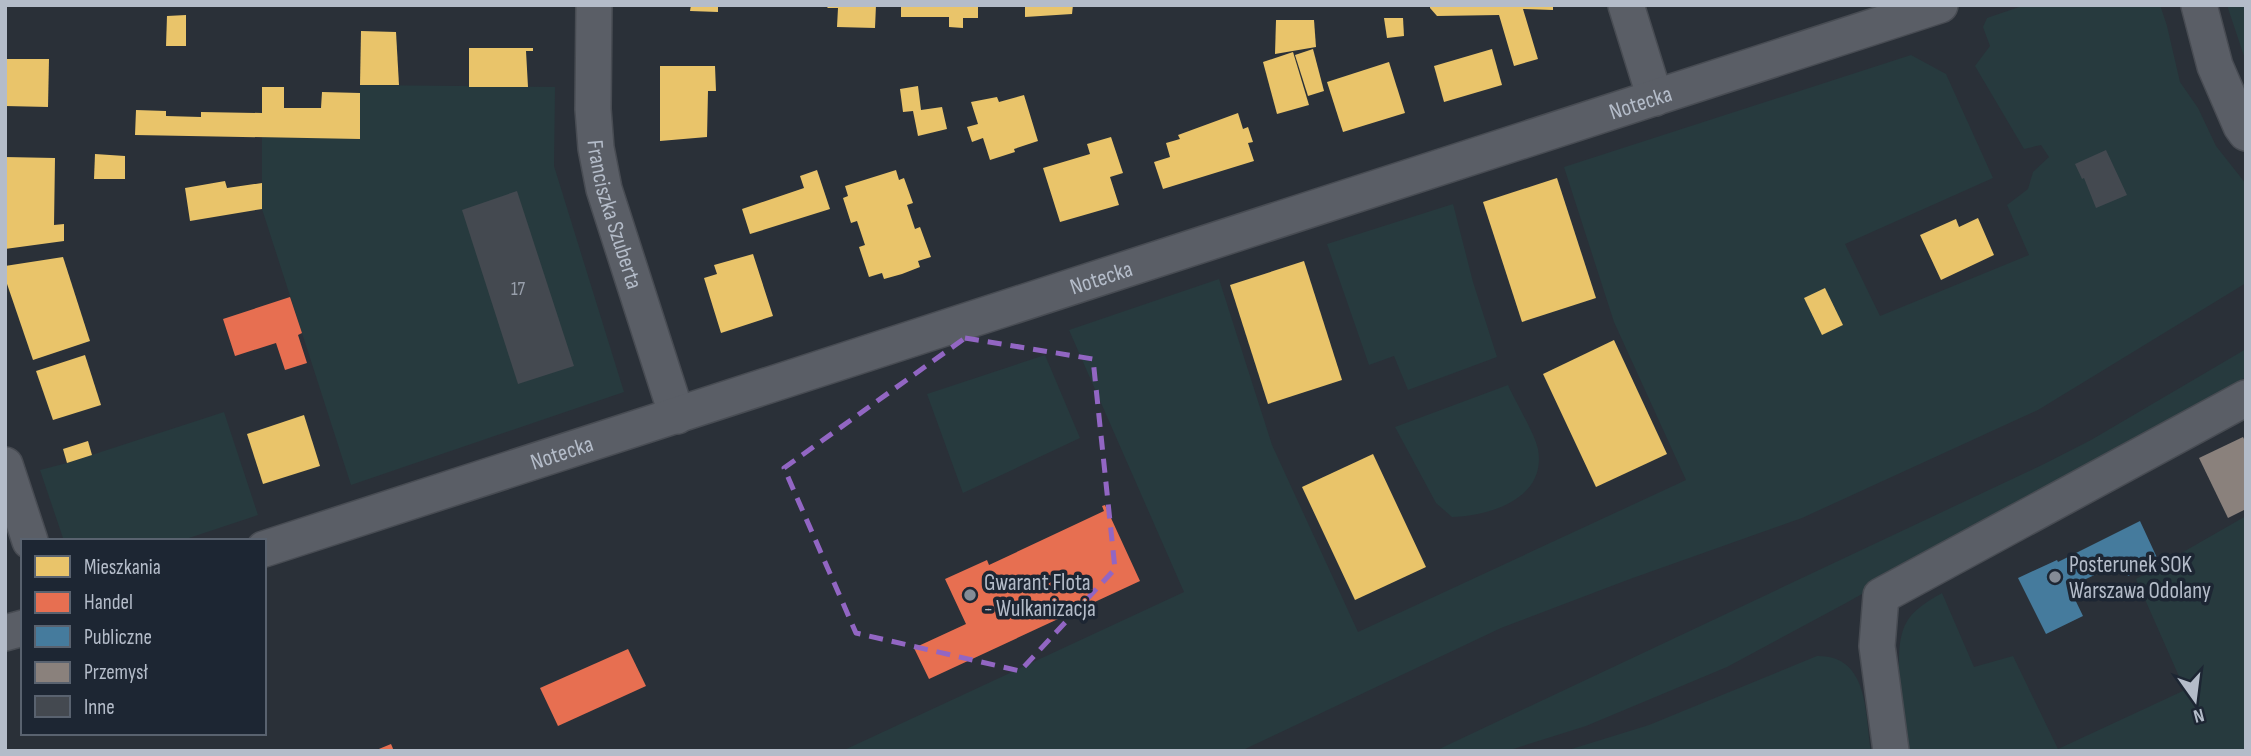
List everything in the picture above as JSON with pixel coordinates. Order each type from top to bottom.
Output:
[{"type":"street","name":"Franciszka Szuberta","points":[[594,5],[593,109],[601,175],[677,416]]},
{"type":"street","points":[[1626,5],[1655,97]]},
{"type":"street","name":"Notecka","points":[[266,548],[1940,5]]},
{"type":"street","points":[[2199,5],[2216,66],[2246,133]]},
{"type":"street","points":[[1891,751],[1877,646],[1881,596],[2246,398]]},
{"type":"street","points":[[5,465],[29,539]]},
{"type":"highlighted area","points":[[965,338],[1093,359],[1115,569],[1020,671],[856,633],[784,468]]},
{"type":"green space","points":[[2025,5],[2160,5],[2180,82],[2198,108],[2216,146],[2246,184],[2246,283],[2038,410],[1802,518],[1501,628],[1241,751],[842,751],[1184,592],[1069,330],[1219,279],[1272,445],[1358,632],[1686,480],[1614,322],[1564,167],[1911,55],[1946,74],[1993,178],[1845,244],[1880,316],[2029,255],[2007,205],[2028,189],[2033,172],[2049,157],[2041,145],[2024,149],[1975,66],[1990,46],[1983,27],[1987,18]]},
{"type":"green space","points":[[2228,5],[2246,5],[2246,62],[2228,8]]},
{"type":"green space","points":[[360,85],[555,87],[554,166],[624,392],[351,485],[262,209],[262,137],[359,138]]},
{"type":"green space","points":[[1453,204],[1473,282],[1497,357],[1408,390],[1394,356],[1369,365],[1327,244]]},
{"type":"green space","points":[[2246,349],[2246,377],[1846,603],[1727,667],[1586,726],[1507,751],[1435,751],[2044,464],[2091,440]]},
{"type":"green space","points":[[1045,355],[1080,438],[963,493],[927,394]]},
{"type":"green space","points":[[1508,385],[1538,449],[1538,466],[1534,480],[1525,492],[1499,508],[1452,517],[1436,503],[1395,427]]},
{"type":"green space","points":[[224,412],[258,515],[186,539],[63,539],[40,470]]},
{"type":"green space","points":[[2246,516],[2246,751],[1909,751],[1900,686],[1899,653],[1905,625],[1916,610],[1926,603],[1942,593],[1974,667],[2013,656],[2058,749],[2185,690],[2136,579]]},
{"type":"green space","points":[[1817,656],[1834,658],[1847,665],[1855,676],[1865,704],[1871,751],[1565,751],[1649,725]]},
{"type":"building: Mieszkania","points":[[691,5],[718,5],[718,12],[690,11]]},
{"type":"building: Mieszkania","points":[[825,5],[876,5],[875,28],[837,27],[838,8],[828,8]]},
{"type":"building: Mieszkania","points":[[901,5],[978,5],[978,18],[963,18],[963,28],[949,27],[949,17],[901,17]]},
{"type":"building: Mieszkania","points":[[1025,5],[1073,5],[1072,14],[1025,17]]},
{"type":"building: Mieszkania","points":[[1430,5],[1553,5],[1553,10],[1523,9],[1538,59],[1514,66],[1499,15],[1437,16]]},
{"type":"building: Mieszkania","points":[[186,15],[186,46],[166,46],[167,16]]},
{"type":"building: Mieszkania","points":[[1384,18],[1403,18],[1404,36],[1387,38]]},
{"type":"building: Mieszkania","points":[[1276,20],[1314,20],[1316,47],[1275,54]]},
{"type":"building: Mieszkania","points":[[361,31],[396,32],[399,85],[360,85]]},
{"type":"building: Mieszkania","points":[[469,48],[533,48],[533,51],[526,51],[528,87],[469,87]]},
{"type":"building: Mieszkania","points":[[1313,49],[1324,91],[1308,96],[1295,55]]},
{"type":"building: Mieszkania","points":[[1492,49],[1502,85],[1444,102],[1434,66]]},
{"type":"building: Mieszkania","points":[[1293,52],[1309,105],[1277,114],[1263,62]]},
{"type":"building: Mieszkania","points":[[5,59],[49,59],[48,107],[5,106]]},
{"type":"building: Mieszkania","points":[[1389,62],[1405,113],[1343,132],[1327,82]]},
{"type":"building: Mieszkania","points":[[660,66],[715,66],[716,91],[708,91],[707,137],[660,141]]},
{"type":"building: Mieszkania","points":[[918,86],[921,110],[942,107],[947,129],[918,136],[913,111],[903,112],[900,89]]},
{"type":"building: Mieszkania","points":[[262,87],[284,87],[284,108],[321,108],[322,92],[360,93],[360,139],[135,135],[136,110],[166,111],[166,116],[201,117],[201,112],[262,113]]},
{"type":"building: Mieszkania","points":[[1024,95],[1038,141],[990,160],[983,138],[972,142],[967,127],[978,124],[971,102],[997,97],[999,102]]},
{"type":"building: Mieszkania","points":[[1238,113],[1243,129],[1248,127],[1253,142],[1248,143],[1254,161],[1163,189],[1154,162],[1170,157],[1166,143],[1180,139],[1178,135]]},
{"type":"building: Mieszkania","points":[[1111,137],[1123,173],[1110,177],[1119,205],[1060,222],[1043,168],[1090,154],[1087,144]]},
{"type":"building: Mieszkania","points":[[95,154],[125,156],[125,179],[94,179]]},
{"type":"building: Mieszkania","points":[[5,157],[55,158],[54,225],[64,224],[64,241],[5,249]]},
{"type":"building: Mieszkania","points":[[817,170],[830,209],[750,234],[742,209],[804,188],[800,176]]},
{"type":"building: Mieszkania","points":[[896,170],[899,180],[904,178],[913,203],[907,205],[915,229],[920,227],[931,257],[918,261],[920,267],[902,274],[884,279],[882,273],[869,277],[859,247],[865,245],[857,221],[851,223],[843,198],[848,196],[845,186]]},
{"type":"building: Mieszkania","points":[[1557,178],[1596,298],[1522,322],[1483,202]]},
{"type":"building: Mieszkania","points":[[225,181],[227,188],[262,183],[262,209],[190,221],[185,188]]},
{"type":"building: Mieszkania","points":[[1978,218],[1994,255],[1941,280],[1920,235],[1956,219],[1959,227]]},
{"type":"building: Mieszkania","points":[[753,254],[773,316],[721,333],[704,278],[717,274],[714,265]]},
{"type":"building: Mieszkania","points":[[63,257],[90,341],[33,360],[5,278],[5,266]]},
{"type":"building: Mieszkania","points":[[1304,261],[1342,380],[1268,404],[1230,285]]},
{"type":"building: Mieszkania","points":[[1825,288],[1843,325],[1822,335],[1804,298]]},
{"type":"building: Mieszkania","points":[[1614,340],[1667,454],[1596,487],[1543,374]]},
{"type":"building: Mieszkania","points":[[85,355],[101,405],[53,420],[36,371]]},
{"type":"building: Mieszkania","points":[[304,415],[320,466],[263,484],[247,434]]},
{"type":"building: Mieszkania","points":[[88,441],[92,455],[67,463],[63,449]]},
{"type":"building: Mieszkania","points":[[1373,454],[1426,567],[1355,600],[1302,487]]},
{"type":"building: Handel","points":[[290,297],[302,333],[298,335],[307,363],[285,370],[276,343],[235,356],[223,319]]},
{"type":"building: Handel","points":[[1105,505],[1140,581],[929,679],[914,648],[966,624],[945,579],[987,560],[989,565],[1104,511],[1102,506]]},
{"type":"building: Handel","points":[[628,649],[646,686],[558,726],[540,688]]},
{"type":"building: Handel","points":[[391,744],[394,751],[374,751]]},
{"type":"building: Publiczne","name":"Posterunek SOK Warszawa Odolany","points":[[2140,521],[2159,562],[2128,576],[2122,562],[2069,587],[2083,616],[2046,634],[2018,578],[2057,560],[2058,562]]},
{"type":"building: Przemysł","points":[[2243,437],[2246,443],[2246,509],[2228,518],[2199,458]]},
{"type":"building: Inne","points":[[2106,150],[2127,195],[2096,208],[2075,164]]},
{"type":"building: Inne","points":[[517,191],[574,366],[518,384],[462,210]]},
{"type":"place","name":"Posterunek SOK Warszawa Odolany","points":[[2055,577]]},
{"type":"place","name":"Gwarant Flota - Wulkanizacja","points":[[970,595]]}]
